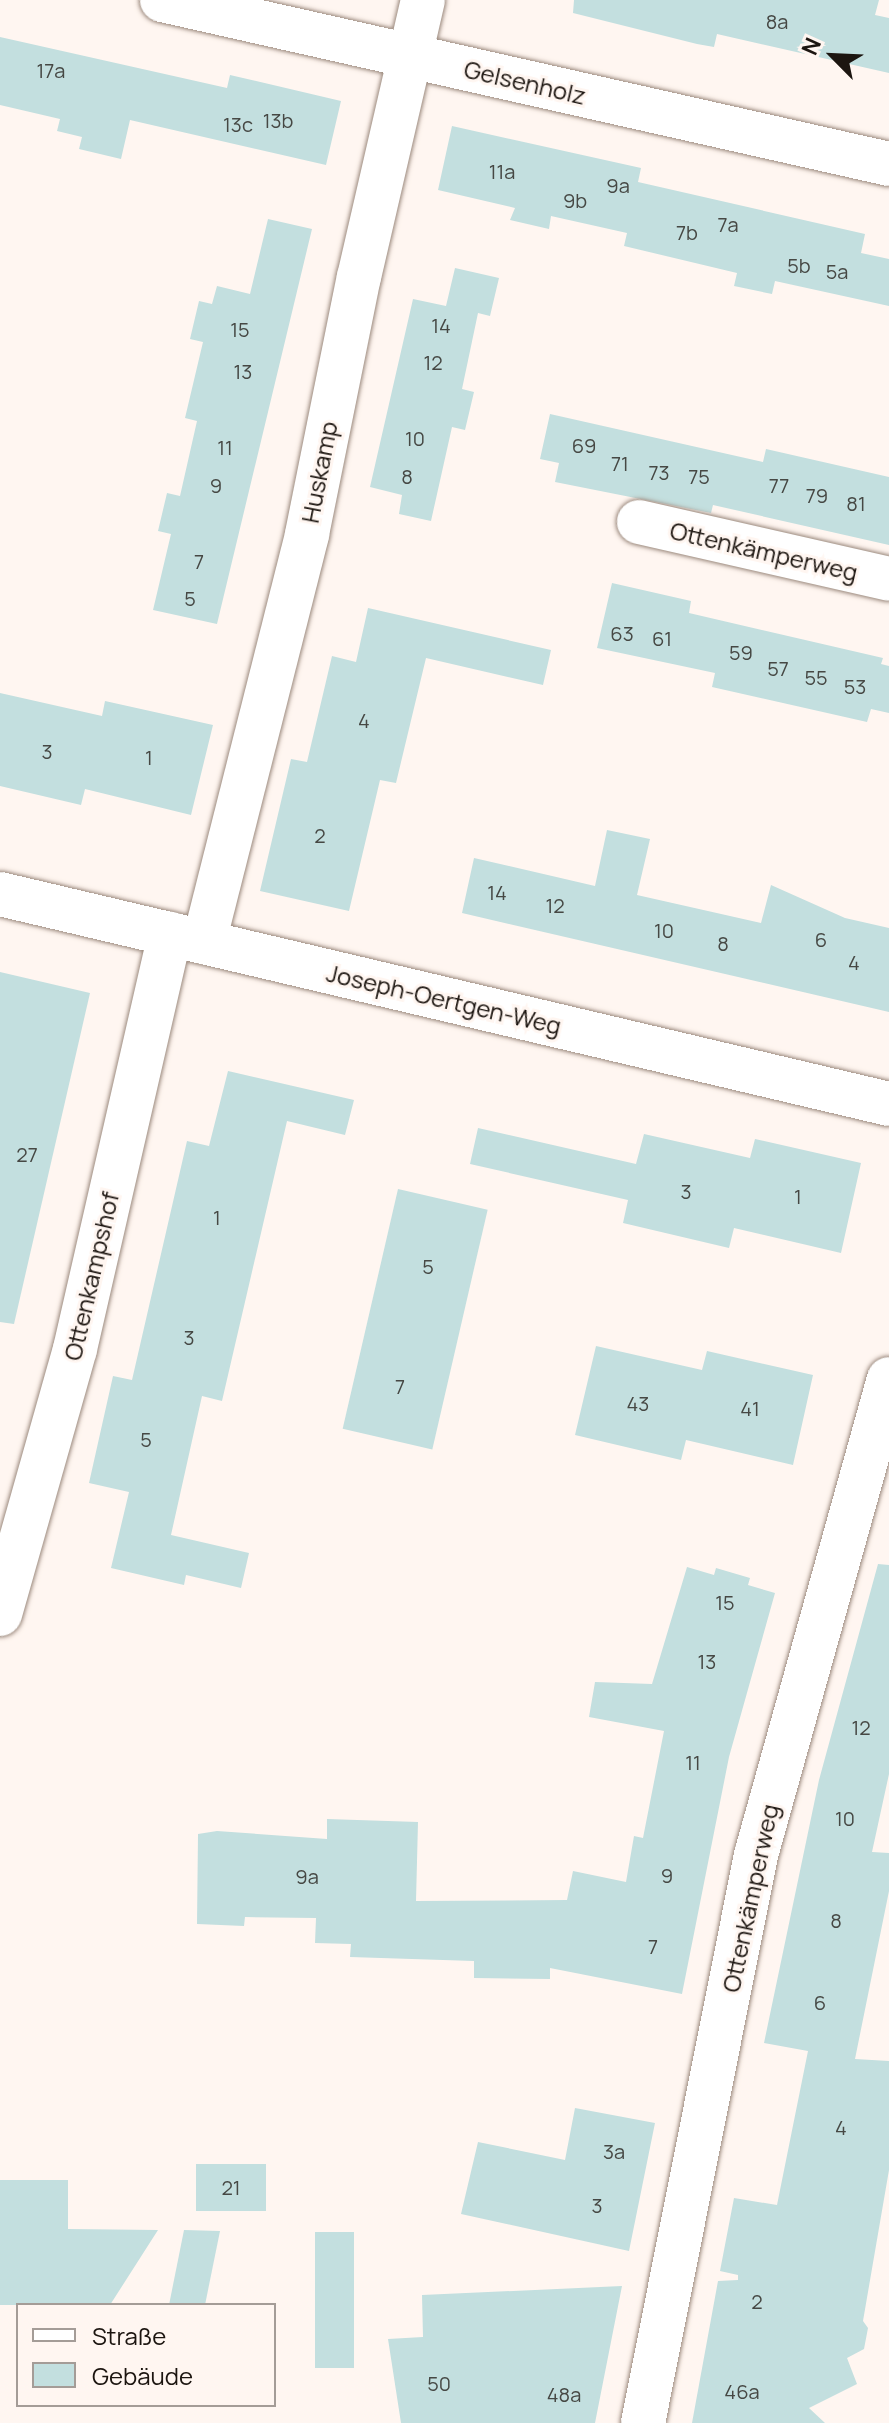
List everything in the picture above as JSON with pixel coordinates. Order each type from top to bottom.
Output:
[{"type":"street","name":"Gelsenholz","points":[[162,0],[889,164]]},
{"type":"street","name":"Huskamp","points":[[187,938],[307,534],[359,277],[423,0]]},
{"type":"street","name":"Ottenkämperweg","points":[[639,522],[889,579]]},
{"type":"street","name":"Joseph-Oertgen-Weg","points":[[0,894],[889,1104]]},
{"type":"street","name":"Ottenkampshof","points":[[0,1614],[187,938]]},
{"type":"street","name":"Ottenkämperweg","points":[[643,2423],[756,1855],[889,1379]]},
{"type":"building","points":[[574,0],[879,0],[875,15],[889,18],[889,73],[717,34],[714,47],[697,44],[573,13]]},
{"type":"building","points":[[0,37],[227,88],[230,75],[341,101],[326,165],[130,120],[121,159],[79,149],[82,137],[57,131],[60,119],[0,105]]},
{"type":"building","points":[[452,126],[641,168],[638,182],[865,234],[861,253],[889,259],[889,306],[775,281],[772,294],[734,286],[737,273],[624,246],[627,233],[551,216],[549,229],[510,220],[515,208],[438,190]]},
{"type":"building","points":[[268,219],[312,229],[217,624],[153,610],[171,534],[158,531],[167,493],[180,496],[197,421],[185,418],[203,342],[190,339],[199,301],[212,304],[217,286],[250,294]]},
{"type":"building","points":[[455,268],[499,278],[490,316],[478,313],[462,389],[474,392],[465,430],[452,427],[431,521],[399,514],[402,495],[370,487],[413,299],[446,306]]},
{"type":"building","points":[[550,414],[763,462],[766,449],[889,477],[889,545],[713,505],[711,513],[555,482],[559,463],[540,459]]},
{"type":"building","points":[[612,583],[691,601],[689,613],[883,658],[881,664],[889,666],[889,713],[871,709],[867,722],[712,687],[715,673],[597,648]]},
{"type":"building","points":[[368,608],[551,650],[543,685],[426,658],[396,783],[380,780],[349,911],[260,891],[291,759],[307,762],[332,656],[356,662]]},
{"type":"building","points":[[0,693],[102,716],[105,701],[213,725],[191,815],[85,789],[81,805],[0,786]]},
{"type":"building","points":[[607,830],[650,839],[637,895],[761,923],[771,885],[845,918],[889,928],[889,1012],[462,913],[474,858],[595,886]]},
{"type":"building","points":[[0,972],[90,993],[14,1324],[0,1322]]},
{"type":"building","points":[[228,1071],[354,1100],[345,1135],[287,1121],[222,1401],[202,1396],[171,1535],[249,1553],[241,1588],[186,1575],[184,1585],[111,1568],[129,1492],[89,1483],[113,1376],[132,1380],[187,1141],[209,1146]]},
{"type":"building","points":[[478,1128],[636,1164],[644,1134],[750,1158],[755,1139],[861,1163],[841,1253],[734,1228],[729,1248],[623,1223],[628,1200],[470,1164]]},
{"type":"building","points":[[398,1189],[488,1210],[432,1449],[343,1429]]},
{"type":"building","points":[[596,1346],[702,1370],[707,1351],[813,1375],[793,1465],[686,1440],[681,1460],[575,1435]]},
{"type":"building","points":[[878,1564],[889,1565],[889,1774],[872,1852],[889,1853],[889,1891],[855,2059],[889,2061],[889,2170],[863,2321],[868,2328],[864,2349],[847,2358],[857,2384],[809,2408],[825,2423],[692,2423],[718,2281],[738,2280],[738,2275],[720,2271],[734,2198],[777,2205],[808,2051],[764,2043],[819,1780]]},
{"type":"building","points":[[687,1567],[714,1575],[716,1568],[750,1578],[748,1585],[775,1593],[729,1757],[682,1994],[550,1968],[550,1979],[474,1978],[474,1961],[350,1957],[351,1944],[315,1943],[316,1918],[245,1917],[244,1926],[197,1924],[198,1834],[217,1831],[327,1839],[327,1819],[418,1822],[416,1901],[567,1900],[573,1871],[626,1882],[634,1836],[643,1838],[664,1731],[589,1717],[595,1682],[652,1684]]},
{"type":"building","points":[[575,2108],[655,2123],[629,2251],[461,2214],[478,2142],[565,2160]]},
{"type":"building","points":[[196,2164],[266,2164],[266,2211],[196,2211]]},
{"type":"building","points":[[0,2180],[68,2180],[68,2229],[158,2230],[111,2303],[0,2305]]},
{"type":"building","points":[[184,2230],[220,2231],[205,2303],[169,2303]]},
{"type":"building","points":[[315,2232],[354,2232],[354,2368],[315,2368]]},
{"type":"building","points":[[622,2286],[595,2423],[401,2423],[388,2339],[423,2337],[422,2295]]}]
